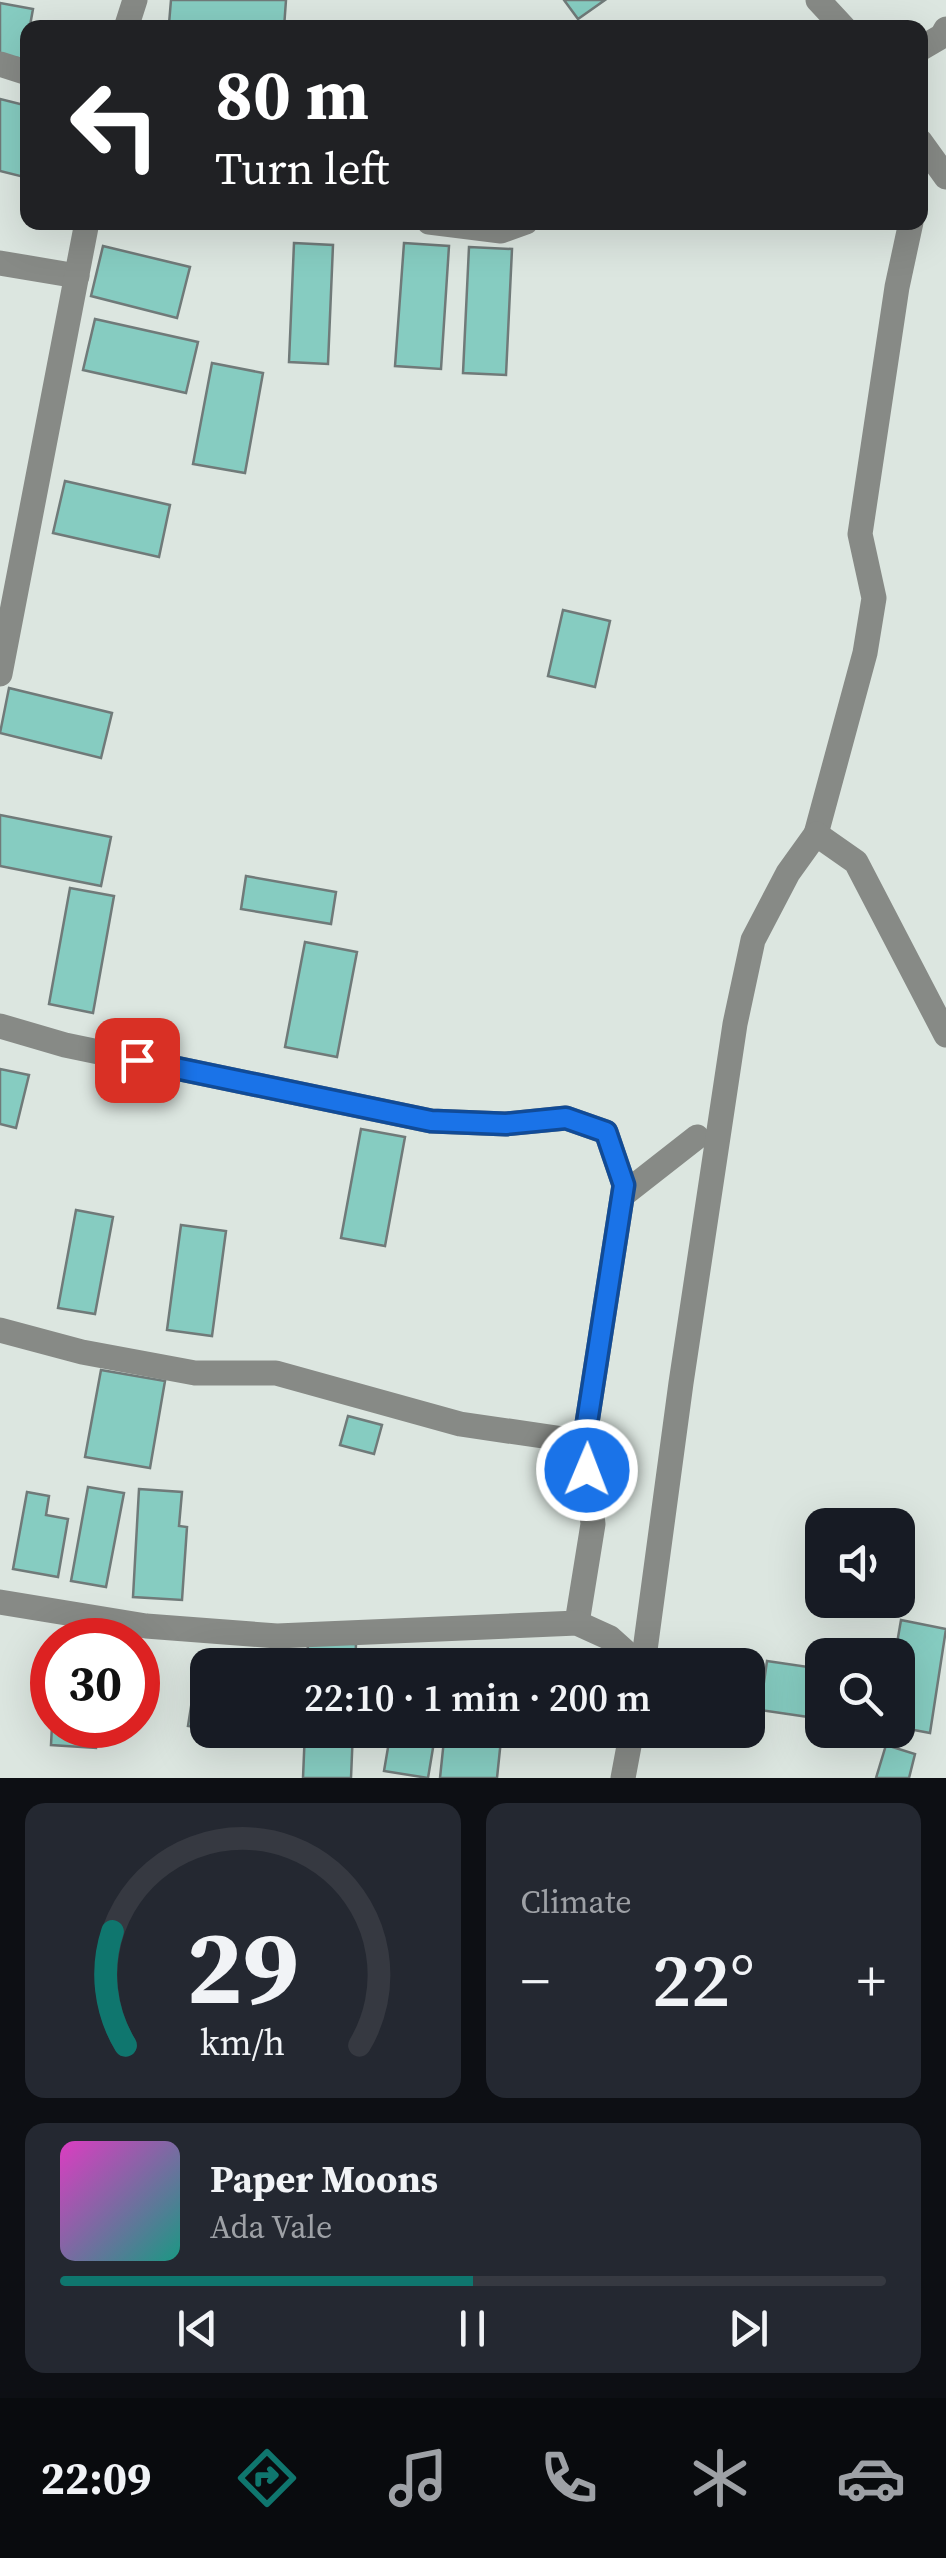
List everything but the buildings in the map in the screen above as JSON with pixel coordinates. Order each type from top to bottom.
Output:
[{"type":"street","points":[[818,0],[837,20]]},
{"type":"street","points":[[928,153],[946,177]]},
{"type":"street","points":[[0,674],[86,230]]},
{"type":"street","points":[[644,1648],[735,1024],[753,940],[788,872],[816,834],[866,654],[874,598],[860,534],[908,230]]},
{"type":"street","points":[[0,263],[77,276]]},
{"type":"street","points":[[816,834],[856,862],[946,1035]]},
{"type":"street","points":[[0,1026],[82,1049],[431,1121],[506,1124],[566,1118],[606,1132],[628,1191],[697,1137]]},
{"type":"street","points":[[578,1623],[592,1524],[584,1442],[624,1185]]},
{"type":"street","points":[[0,1330],[82,1352],[195,1373],[276,1373],[460,1424],[584,1442]]},
{"type":"street","points":[[0,1602],[146,1626],[277,1636],[578,1623],[622,1648]]},
{"type":"street","points":[[623,1778],[629,1748]]},
{"type":"route","points":[[137,1060],[431,1121],[506,1124],[566,1118],[606,1132],[624,1185],[584,1442],[587,1470]]}]
